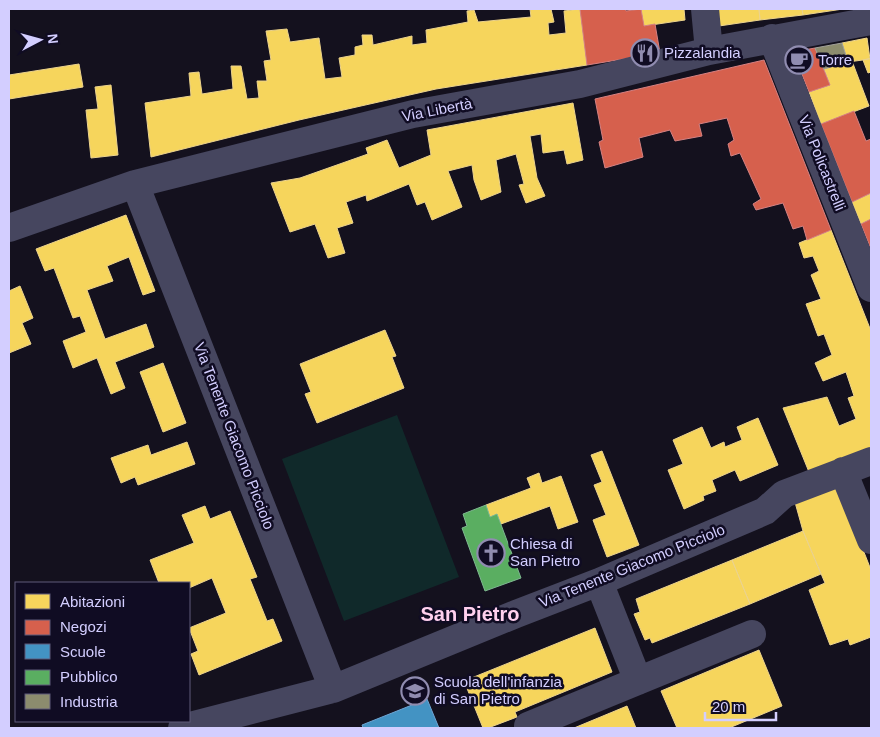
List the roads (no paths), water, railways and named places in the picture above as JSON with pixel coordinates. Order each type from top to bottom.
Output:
[{"type":"street","points":[[705,9],[709,51]]},
{"type":"street","name":"Via Libertà","points":[[9,228],[135,184],[412,114],[580,84],[709,51],[871,21]]},
{"type":"street","name":"Via Policastrelli","points":[[772,38],[871,288]]},
{"type":"street","name":"Via Tenente Giacomo Picciolo","points":[[135,184],[333,689]]},
{"type":"street","name":"Via Tenente Giacomo Picciolo","points":[[182,728],[333,689],[599,582],[765,511],[784,494],[871,461]]},
{"type":"street","points":[[843,471],[871,540]]},
{"type":"street","points":[[599,582],[638,681]]},
{"type":"street","points":[[528,726],[752,634]]},
{"type":"place","name":"Pizzalandia","points":[[645,53]]},
{"type":"place","name":"Torre","points":[[799,60]]},
{"type":"place","name":"Chiesa di San Pietro","points":[[491,553]]},
{"type":"place","name":"Scuola dell'infanzia di San Pietro","points":[[415,691]]},
{"type":"district","name":"San Pietro","points":[[470,614]]}]
